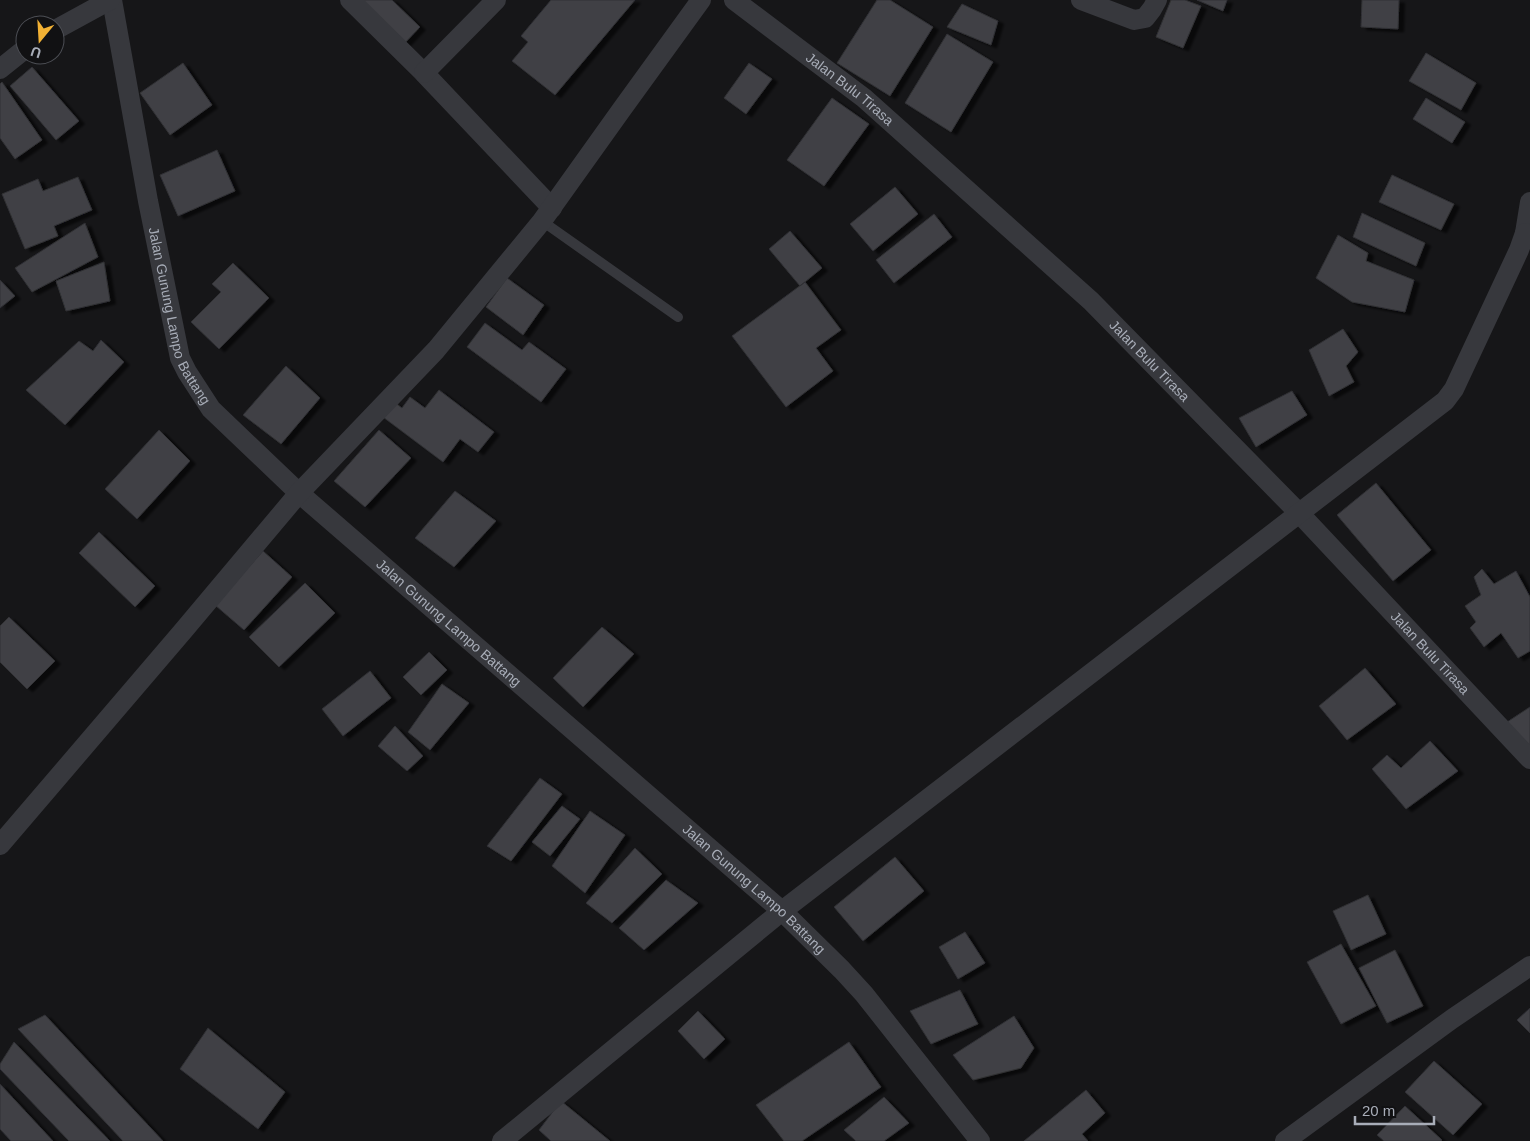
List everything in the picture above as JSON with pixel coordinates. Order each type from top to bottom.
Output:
[{"type":"street","points":[[65,25],[111,0]]},
{"type":"street","name":"Jalan Gunung Lampo Battang","points":[[111,0],[148,201],[180,358],[211,410],[299,493],[782,910],[864,994],[980,1141]]},
{"type":"street","points":[[350,0],[424,73],[547,215]]},
{"type":"street","points":[[424,73],[496,0]]},
{"type":"street","points":[[0,845],[299,493],[436,350],[547,215],[701,0]]},
{"type":"street","name":"Jalan Bulu Tirasa","points":[[734,0],[864,98],[1107,318],[1300,514],[1530,759]]},
{"type":"street","points":[[1081,0],[1134,20],[1145,18],[1157,0]]},
{"type":"street","points":[[0,69],[15,58]]},
{"type":"street","points":[[502,1141],[782,910],[1445,401],[1454,389],[1528,235],[1530,202]]},
{"type":"street","points":[[1285,1141],[1452,1019],[1530,966]]},
{"type":"lane","points":[[547,215],[678,317]]},
{"type":"building","points":[[351,0],[392,0],[420,27],[401,47]]},
{"type":"building","points":[[551,0],[635,0],[555,95],[512,61],[528,42],[521,36]]},
{"type":"building","points":[[877,0],[890,0],[933,27],[890,96],[837,63]]},
{"type":"building","points":[[1171,0],[1185,0],[1201,6],[1183,48],[1156,37]]},
{"type":"building","points":[[1197,0],[1227,0],[1223,11]]},
{"type":"building","points":[[1362,0],[1399,0],[1398,29],[1361,27]]},
{"type":"building","points":[[962,4],[998,21],[991,45],[947,27]]},
{"type":"building","points":[[947,34],[993,62],[951,132],[905,103]]},
{"type":"building","points":[[1426,53],[1476,83],[1461,110],[1409,81]]},
{"type":"building","points":[[183,63],[212,105],[170,135],[140,93]]},
{"type":"building","points":[[749,63],[772,79],[746,114],[724,98]]},
{"type":"building","points":[[32,67],[79,121],[56,140],[10,86]]},
{"type":"building","points":[[2,82],[42,140],[15,159],[0,138],[0,84]]},
{"type":"building","points":[[832,98],[869,124],[824,186],[787,160]]},
{"type":"building","points":[[1426,98],[1465,122],[1452,143],[1413,119]]},
{"type":"building","points":[[217,150],[235,191],[178,216],[160,175]]},
{"type":"building","points":[[1392,175],[1454,204],[1441,230],[1379,202]]},
{"type":"building","points":[[78,177],[92,210],[54,226],[58,236],[25,249],[2,194],[38,179],[43,191]]},
{"type":"building","points":[[895,187],[918,214],[873,251],[850,224]]},
{"type":"building","points":[[1362,213],[1425,243],[1416,266],[1353,237]]},
{"type":"building","points":[[934,214],[952,237],[894,283],[876,260]]},
{"type":"building","points":[[85,223],[98,257],[32,292],[15,268]]},
{"type":"building","points":[[790,231],[822,268],[800,286],[769,249]]},
{"type":"building","points":[[1338,235],[1368,253],[1366,261],[1414,280],[1405,312],[1352,302],[1316,278]]},
{"type":"building","points":[[104,262],[110,301],[66,311],[56,281]]},
{"type":"building","points":[[233,263],[269,298],[219,349],[191,322],[221,292],[212,284]]},
{"type":"building","points":[[507,278],[544,305],[523,335],[486,307]]},
{"type":"building","points":[[0,280],[15,296],[0,308]]},
{"type":"building","points":[[805,282],[841,330],[816,348],[833,371],[786,407],[732,336]]},
{"type":"building","points":[[485,323],[522,350],[529,342],[566,369],[541,402],[467,347]]},
{"type":"building","points":[[1343,329],[1358,352],[1346,366],[1354,382],[1329,396],[1309,350]]},
{"type":"building","points":[[101,340],[124,362],[65,425],[26,390],[79,341],[93,351]]},
{"type":"building","points":[[286,366],[320,398],[281,444],[243,415]]},
{"type":"building","points":[[439,390],[494,432],[478,452],[460,439],[443,462],[383,417],[394,402],[402,408],[410,397],[425,408]]},
{"type":"building","points":[[1292,391],[1307,415],[1256,447],[1239,418]]},
{"type":"building","points":[[159,430],[190,461],[137,519],[105,489]]},
{"type":"building","points":[[379,430],[411,458],[365,507],[334,481]]},
{"type":"building","points":[[1376,483],[1431,550],[1393,581],[1337,515]]},
{"type":"building","points":[[455,491],[496,521],[454,567],[415,538]]},
{"type":"building","points":[[99,532],[155,586],[135,607],[79,553]]},
{"type":"building","points":[[263,551],[292,577],[244,630],[215,605]]},
{"type":"building","points":[[1482,569],[1494,584],[1516,571],[1530,597],[1530,651],[1518,658],[1501,633],[1484,647],[1470,628],[1476,622],[1465,606],[1481,595],[1474,577]]},
{"type":"building","points":[[305,583],[335,613],[279,667],[249,637]]},
{"type":"building","points":[[9,617],[55,661],[27,689],[0,662],[0,626]]},
{"type":"building","points":[[602,627],[634,654],[583,707],[553,678]]},
{"type":"building","points":[[429,652],[447,670],[421,695],[403,677]]},
{"type":"building","points":[[1365,668],[1396,704],[1347,740],[1319,706]]},
{"type":"building","points":[[370,671],[391,698],[343,736],[322,709]]},
{"type":"building","points":[[442,684],[469,703],[430,750],[408,732]]},
{"type":"building","points":[[1530,707],[1530,745],[1501,726]]},
{"type":"building","points":[[395,726],[423,756],[407,771],[378,746]]},
{"type":"building","points":[[1430,741],[1458,771],[1406,809],[1372,769],[1387,755],[1401,768]]},
{"type":"building","points":[[540,778],[562,794],[511,861],[487,846]]},
{"type":"building","points":[[562,806],[580,819],[550,856],[532,842]]},
{"type":"building","points":[[590,811],[625,835],[585,893],[552,866]]},
{"type":"building","points":[[635,848],[662,874],[612,923],[586,903]]},
{"type":"building","points":[[895,857],[924,891],[863,941],[834,907]]},
{"type":"building","points":[[666,880],[698,903],[644,950],[619,928]]},
{"type":"building","points":[[1368,895],[1386,934],[1351,950],[1333,911]]},
{"type":"building","points":[[965,932],[985,963],[958,979],[939,947]]},
{"type":"building","points":[[1341,944],[1376,1006],[1341,1024],[1307,962]]},
{"type":"building","points":[[1395,950],[1423,1006],[1387,1023],[1359,968]]},
{"type":"building","points":[[960,990],[978,1024],[931,1044],[910,1011]]},
{"type":"building","points":[[1530,1008],[1530,1033],[1517,1020]]},
{"type":"building","points":[[698,1011],[725,1039],[704,1059],[678,1031]]},
{"type":"building","points":[[45,1015],[163,1141],[123,1141],[18,1029]]},
{"type":"building","points":[[1014,1016],[1034,1048],[1021,1068],[973,1080],[953,1055]]},
{"type":"building","points":[[208,1028],[285,1092],[258,1129],[180,1069]]},
{"type":"building","points":[[14,1042],[110,1141],[69,1141],[0,1069],[0,1064]]},
{"type":"building","points":[[849,1042],[881,1087],[802,1141],[784,1141],[756,1105]]},
{"type":"building","points":[[1434,1061],[1482,1104],[1453,1135],[1405,1092]]},
{"type":"building","points":[[0,1084],[53,1141],[11,1141],[0,1129]]},
{"type":"building","points":[[1086,1090],[1105,1113],[1082,1134],[1088,1141],[1024,1141]]},
{"type":"building","points":[[884,1097],[909,1123],[884,1141],[856,1141],[844,1130]]},
{"type":"building","points":[[561,1101],[610,1141],[551,1141],[539,1130]]},
{"type":"building","points":[[1405,1106],[1442,1140],[1384,1141],[1377,1135]]}]
